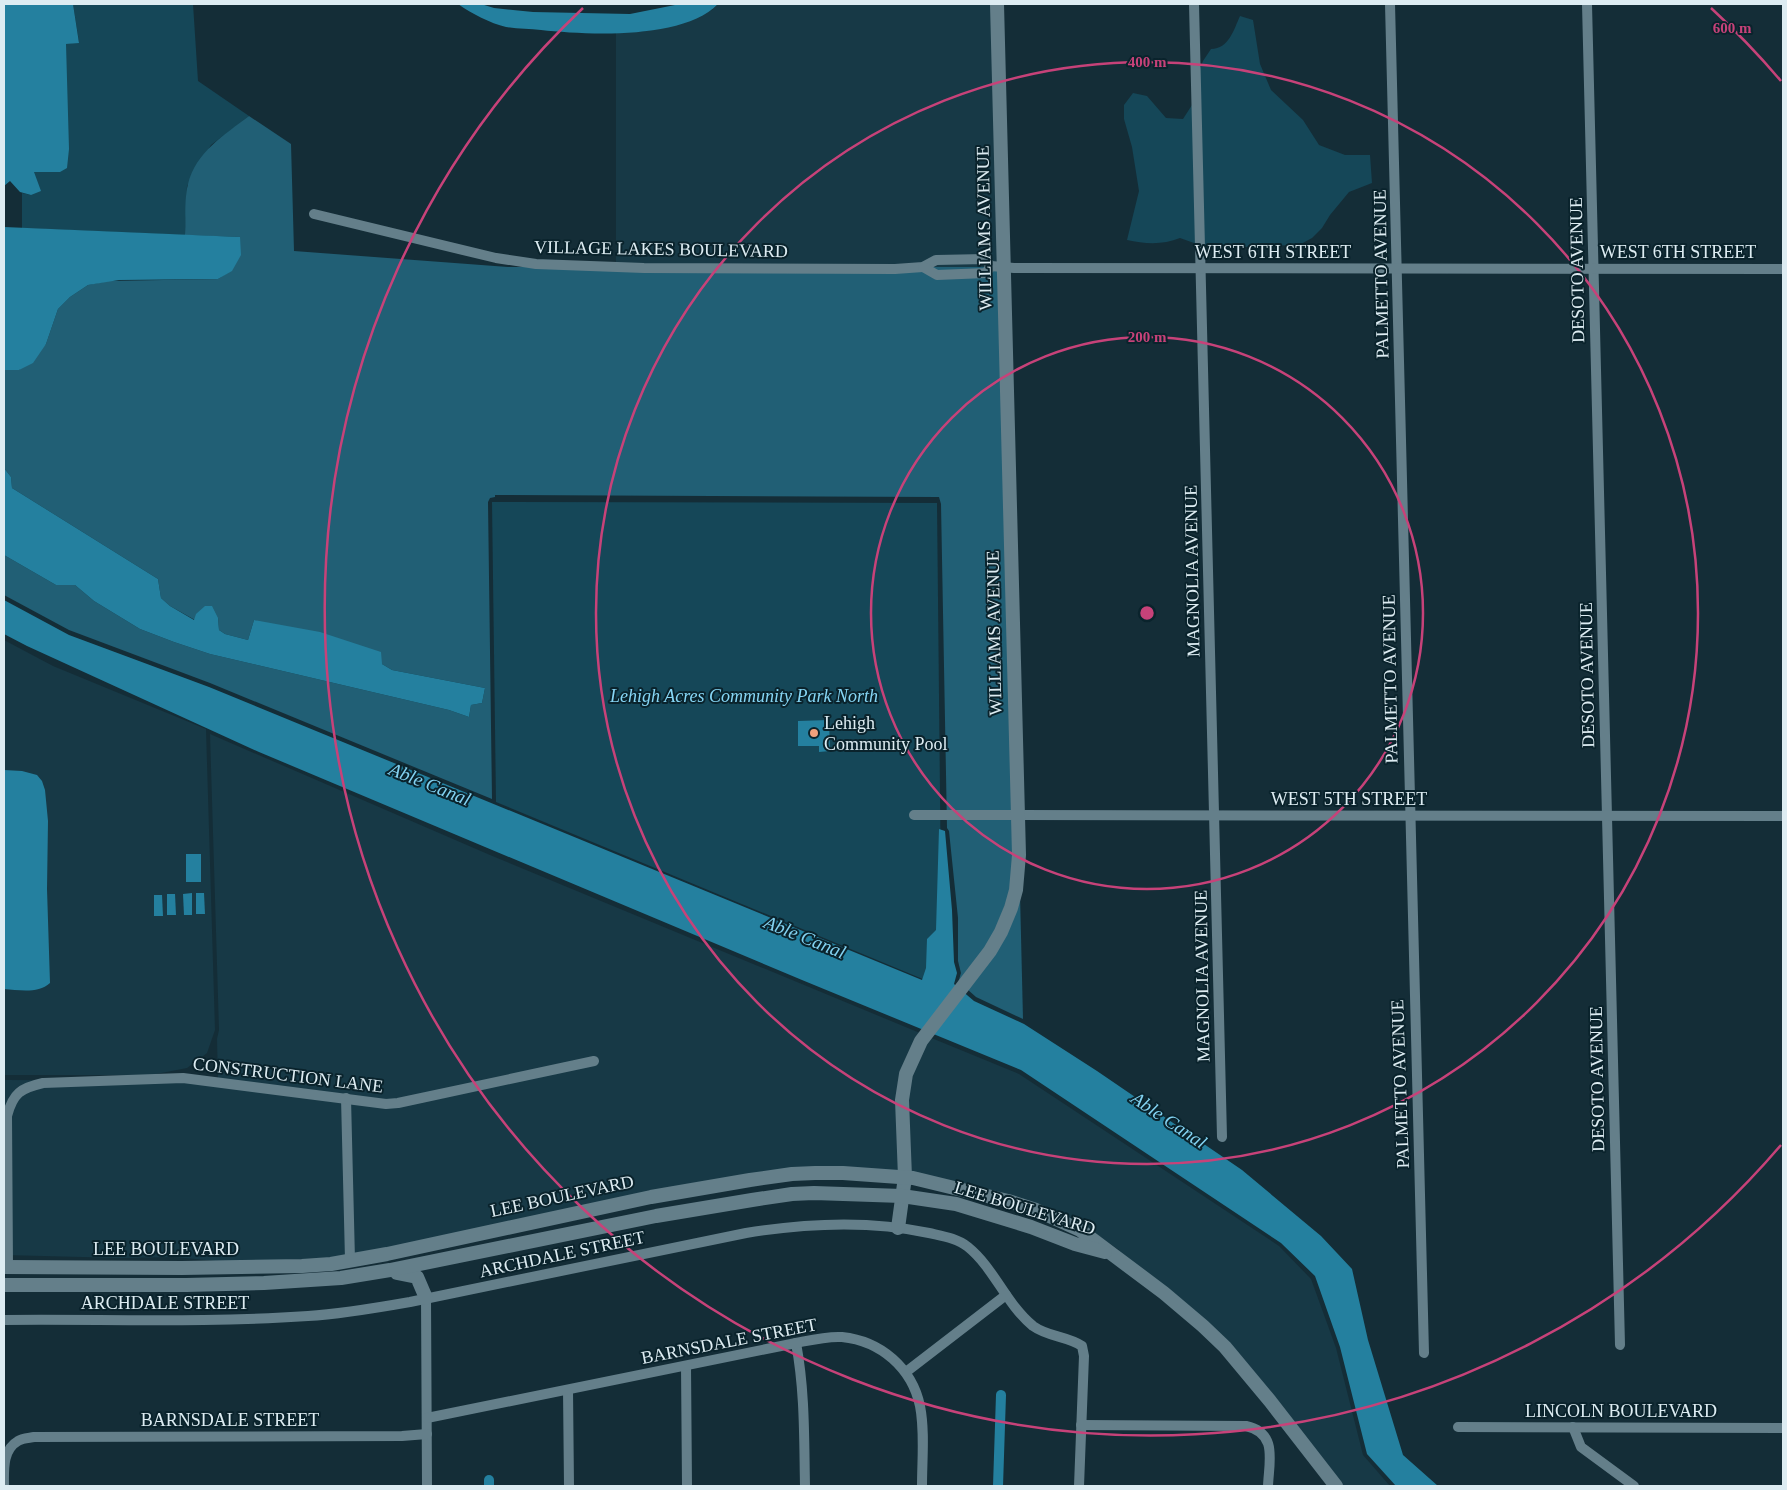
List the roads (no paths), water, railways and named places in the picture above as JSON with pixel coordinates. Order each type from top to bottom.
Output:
[{"type":"main road","name":"WILLIAMS AVENUE","points":[[898,1228],[905,1177],[902,1100],[903,1088],[909,1067],[920,1041],[995,943],[1011,908],[1018,880],[1018,815],[997,266],[998,4]]},
{"type":"main road","name":"LEE BOULEVARD","points":[[6,1267],[170,1268],[302,1266],[350,1260],[651,1197],[792,1174],[843,1173],[905,1177],[999,1199],[1036,1210],[1080,1230],[1183,1308],[1225,1348],[1270,1401],[1336,1486]]},
{"type":"main road","name":"LEE BOULEVARD","points":[[4,1285],[245,1284],[302,1282],[352,1277],[656,1216],[792,1194],[841,1192],[902,1196],[956,1204],[1031,1227],[1075,1244],[1113,1254]]},
{"type":"main road","points":[[484,1252],[499,1240],[566,1225],[568,1214]]},
{"type":"main road","points":[[350,1260],[352,1277]]},
{"type":"main road","points":[[426,1298],[429,1277],[433,1268],[441,1260]]},
{"type":"main road","points":[[102,1284],[121,1277],[160,1275],[167,1273],[170,1268]]},
{"type":"main road","points":[[384,1271],[415,1275],[426,1298]]},
{"type":"street","name":"MAGNOLIA AVENUE","points":[[1194,4],[1222,1137]]},
{"type":"street","name":"PALMETTO AVENUE","points":[[1390,4],[1424,1353]]},
{"type":"street","name":"DESOTO AVENUE","points":[[1587,4],[1620,1345]]},
{"type":"street","name":"VILLAGE LAKES BOULEVARD","points":[[314,214],[496,258],[536,264],[644,268],[895,269],[922,267],[937,275],[986,273],[997,266]]},
{"type":"street","name":"WEST 6TH STREET","points":[[997,266],[1014,268],[1783,268]]},
{"type":"street","name":"WEST 5TH STREET","points":[[914,815],[1783,816]]},
{"type":"street","name":"CONSTRUCTION LANE","points":[[6,1267],[7,1102],[23,1089],[43,1083],[183,1078],[386,1104],[594,1061]]},
{"type":"street","points":[[346,1098],[350,1260]]},
{"type":"street","name":"ARCHDALE STREET","points":[[4,1320],[178,1320],[309,1316],[375,1308],[746,1232],[822,1224],[898,1228],[949,1237],[967,1246],[982,1262],[1022,1315],[1041,1331],[1051,1336],[1074,1341],[1082,1346],[1084,1356],[1081,1424]]},
{"type":"street","points":[[922,1486],[920,1406],[912,1382],[906,1372],[1006,1295]]},
{"type":"street","points":[[426,1298],[427,1486]]},
{"type":"street","name":"BARNSDALE STREET","points":[[426,1418],[825,1338],[852,1339],[874,1347],[896,1362],[906,1372]]},
{"type":"street","points":[[796,1343],[802,1375],[804,1404],[805,1486]]},
{"type":"street","points":[[686,1366],[687,1486]]},
{"type":"street","points":[[568,1390],[569,1486]]},
{"type":"street","points":[[1079,1486],[1081,1424],[1246,1426],[1257,1428],[1264,1434],[1270,1448],[1268,1486]]},
{"type":"street","name":"LINCOLN BOULEVARD","points":[[1458,1427],[1783,1428]]},
{"type":"street","points":[[1573,1427],[1581,1447],[1634,1486]]},
{"type":"street","name":"BARNSDALE STREET","points":[[4,1486],[5,1460],[9,1448],[18,1440],[34,1437],[402,1436],[427,1434]]},
{"type":"water","points":[[4,4],[73,4],[79,43],[66,44],[69,149],[67,168],[60,172],[34,172],[41,191],[31,195],[20,192],[10,181],[4,186]]},
{"type":"water","points":[[458,4],[481,4],[494,8],[533,12],[630,14],[680,4],[718,4],[702,16],[682,24],[659,29],[634,32],[584,33],[506,27],[481,18]]},
{"type":"water","points":[[4,227],[240,237],[241,255],[232,271],[218,279],[119,280],[88,285],[70,297],[58,309],[46,344],[33,363],[19,370],[4,370]]},
{"type":"water","points":[[4,468],[11,477],[12,488],[158,579],[161,598],[170,606],[194,620],[196,614],[205,606],[212,606],[218,618],[219,630],[225,634],[248,640],[254,620],[320,632],[381,652],[382,664],[392,670],[485,688],[482,703],[471,705],[469,717],[449,710],[210,654],[140,629],[94,601],[75,585],[56,585],[4,555]]},
{"type":"water","name":"Able Canal","points":[[4,600],[69,635],[209,687],[922,980],[926,968],[927,939],[936,930],[939,829],[945,831],[952,910],[954,962],[957,973],[954,984],[974,1001],[1024,1024],[1097,1071],[1242,1170],[1321,1236],[1352,1269],[1368,1340],[1403,1455],[1438,1486],[1396,1486],[1367,1454],[1340,1347],[1315,1276],[1281,1243],[1021,1070],[259,752],[27,646],[4,634]]},
{"type":"water","name":"Lehigh Community Pool","points":[[829,720],[830,751],[819,752],[819,746],[798,746],[798,721]]},
{"type":"water","points":[[4,770],[22,771],[37,775],[42,781],[45,790],[48,821],[47,889],[50,983],[34,990],[4,989]]},
{"type":"water","points":[[186,854],[201,854],[201,882],[186,882]]},
{"type":"water","points":[[192,893],[192,915],[184,915],[183,894]]},
{"type":"water","points":[[196,893],[204,893],[205,914],[196,914]]},
{"type":"water","points":[[167,894],[175,894],[176,915],[167,915]]},
{"type":"water","points":[[154,895],[162,895],[163,916],[154,916]]},
{"type":"waterway","points":[[998,1486],[1001,1395]]},
{"type":"waterway","points":[[489,1480],[489,1486]]},
{"type":"place","name":"Lehigh Community Pool","points":[[814,733]]},
{"type":"park label","name":"Lehigh Acres Community Park North","points":[[744,696]]}]
